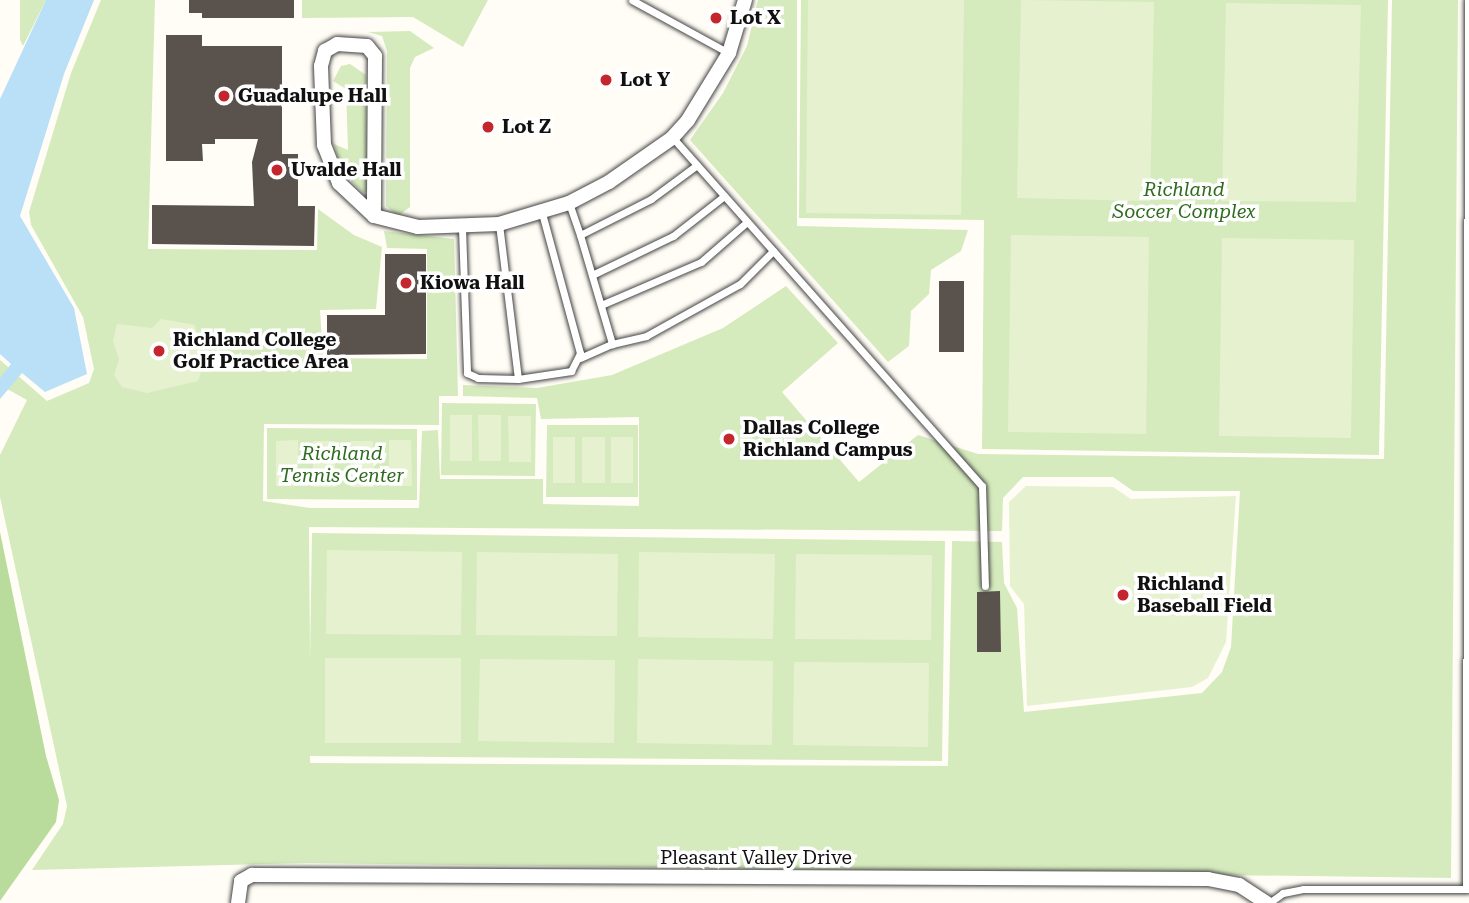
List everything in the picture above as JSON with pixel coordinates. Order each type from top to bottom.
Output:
[{"type":"street","points":[[374,216],[374,56],[367,46],[337,44],[325,51],[321,65],[324,145],[339,183],[374,216],[409,227],[462,228],[542,213],[569,203],[672,138],[713,83],[729,53],[745,0]]},
{"type":"street","name":"Pleasant Valley Drive","points":[[238,903],[241,881],[252,875],[1208,879],[1239,885],[1268,903]]},
{"type":"lane","points":[[632,0],[729,53]]},
{"type":"lane","points":[[1268,903],[1283,893],[1303,889],[1467,889],[1468,0]]},
{"type":"lane","points":[[672,138],[982,486],[985,586]]},
{"type":"lane","points":[[580,235],[651,199],[696,165]]},
{"type":"lane","points":[[592,275],[673,236],[724,196]]},
{"type":"lane","points":[[569,203],[612,344]]},
{"type":"lane","points":[[542,213],[580,358]]},
{"type":"lane","points":[[601,305],[701,262],[747,222]]},
{"type":"lane","points":[[499,223],[518,379]]},
{"type":"lane","points":[[462,228],[465,369],[478,378],[518,379],[571,371],[580,358],[612,344],[646,336],[740,284],[773,251]]},
{"type":"green space","points":[[20,0],[46,0],[23,46],[20,40]]},
{"type":"green space","points":[[101,0],[155,0],[148,249],[317,250],[318,209],[354,235],[382,247],[376,309],[320,310],[323,358],[427,359],[427,249],[387,248],[384,231],[454,239],[458,396],[439,396],[439,425],[264,424],[263,501],[310,508],[419,508],[422,431],[438,430],[440,479],[543,479],[543,504],[639,506],[639,417],[541,419],[537,398],[463,396],[463,385],[537,388],[612,375],[723,328],[786,286],[838,343],[782,392],[859,482],[918,435],[978,454],[1384,459],[1392,0],[1458,0],[1451,878],[308,863],[32,870],[63,824],[67,806],[0,497],[0,455],[27,400],[0,385],[0,360],[47,401],[89,383],[94,369],[83,317],[31,225],[29,212],[71,73]],"holes":[[[1023,477],[1113,477],[1133,491],[1240,491],[1231,647],[1222,672],[1202,693],[1024,712],[1017,608],[1004,583],[1002,542],[952,541],[948,766],[310,763],[310,756],[942,761],[945,541],[312,533],[310,659],[309,527],[1002,531],[1003,498]]]},
{"type":"green space","points":[[302,0],[488,0],[463,47],[413,17],[302,18]]},
{"type":"green space","points":[[758,0],[797,0],[797,226],[968,230],[961,251],[931,270],[929,294],[911,311],[909,346],[888,362],[690,140],[723,93],[747,46]]},
{"type":"green space","name":"Richland Soccer Complex","points":[[801,0],[1388,0],[1379,455],[982,449],[984,220],[799,218]]},
{"type":"green space","points":[[808,0],[964,0],[961,215],[806,213]]},
{"type":"green space","points":[[1021,0],[1154,2],[1150,201],[1017,198]]},
{"type":"green space","points":[[1226,3],[1361,5],[1356,202],[1222,201]]},
{"type":"green space","points":[[410,31],[434,48],[415,57],[410,68],[410,207],[398,216],[386,206],[387,51],[382,36],[368,32]]},
{"type":"green space","points":[[350,64],[366,75],[367,191],[363,193],[343,173],[334,144],[348,150],[346,89],[333,81],[341,66]]},
{"type":"green space","points":[[1011,235],[1149,237],[1146,434],[1008,432]]},
{"type":"green space","points":[[1222,238],[1354,240],[1351,438],[1219,436]]},
{"type":"green space","name":"Richland College Golf Practice Area","points":[[161,319],[195,325],[203,365],[198,381],[147,393],[122,387],[114,375],[119,360],[113,341],[117,324],[152,328]]},
{"type":"green space","name":"Richland Tennis Center","points":[[442,403],[536,404],[535,476],[441,475]]},
{"type":"green space","points":[[450,415],[472,415],[472,461],[450,461]]},
{"type":"green space","points":[[478,415],[501,415],[501,461],[479,461]]},
{"type":"green space","points":[[508,416],[531,416],[531,462],[509,462]]},
{"type":"green space","points":[[547,425],[638,425],[638,497],[546,497]]},
{"type":"green space","name":"Richland Tennis Center","points":[[267,428],[417,429],[417,500],[267,499]]},
{"type":"green space","points":[[553,437],[575,437],[575,483],[553,483]]},
{"type":"green space","points":[[582,437],[605,437],[605,483],[582,483]]},
{"type":"green space","points":[[611,437],[633,437],[633,483],[611,483]]},
{"type":"green space","points":[[298,440],[298,486],[276,486],[276,441]]},
{"type":"green space","points":[[389,440],[411,440],[412,486],[389,486]]},
{"type":"green space","points":[[313,441],[335,441],[335,487],[313,487]]},
{"type":"green space","points":[[351,441],[373,441],[374,487],[351,487]]},
{"type":"green space","name":"Richland Baseball Field","points":[[1026,486],[1113,487],[1131,499],[1236,496],[1226,642],[1208,678],[1192,687],[1027,706],[1024,604],[1010,586],[1009,502]]},
{"type":"green space","points":[[0,532],[46,756],[59,800],[56,822],[0,901]]},
{"type":"green space","points":[[327,550],[462,552],[461,635],[326,634]]},
{"type":"green space","points":[[477,552],[618,554],[617,636],[476,635]]},
{"type":"green space","points":[[639,552],[775,554],[773,639],[638,637]]},
{"type":"green space","points":[[796,554],[932,555],[931,640],[795,639]]},
{"type":"green space","points":[[325,658],[461,658],[461,743],[325,743]]},
{"type":"green space","points":[[480,659],[615,660],[614,743],[478,741]]},
{"type":"green space","points":[[638,659],[773,661],[772,745],[637,743]]},
{"type":"green space","points":[[794,662],[929,663],[928,747],[793,745]]},
{"type":"water","points":[[46,0],[94,0],[64,74],[20,216],[74,308],[87,374],[45,392],[22,373],[0,399],[0,378],[11,364],[0,354],[0,99]]},
{"type":"building","points":[[189,0],[294,0],[294,18],[202,18],[202,13],[189,13]]},
{"type":"building","points":[[166,35],[202,35],[202,46],[282,46],[282,154],[298,154],[298,206],[315,206],[314,246],[152,244],[152,205],[254,206],[252,162],[258,139],[215,139],[215,144],[202,144],[203,161],[166,161]]},
{"type":"building","name":"Kiowa Hall","points":[[385,254],[426,254],[426,354],[327,355],[327,315],[385,315]]},
{"type":"building","points":[[939,281],[964,281],[964,352],[939,352]]},
{"type":"building","points":[[1000,591],[1001,652],[977,652],[977,592]]},
{"type":"place","name":"Lot X","points":[[716,18]]},
{"type":"place","name":"Lot Y","points":[[606,80]]},
{"type":"place","name":"Guadalupe Hall","points":[[224,96]]},
{"type":"place","name":"Lot Z","points":[[488,127]]},
{"type":"place","name":"Uvalde Hall","points":[[277,170]]},
{"type":"place","name":"Kiowa Hall","points":[[406,283]]},
{"type":"place","name":"Richland College Golf Practice Area","points":[[159,351]]},
{"type":"place","name":"Dallas College Richland Campus","points":[[729,439]]},
{"type":"place","name":"Richland Baseball Field","points":[[1123,595]]}]
